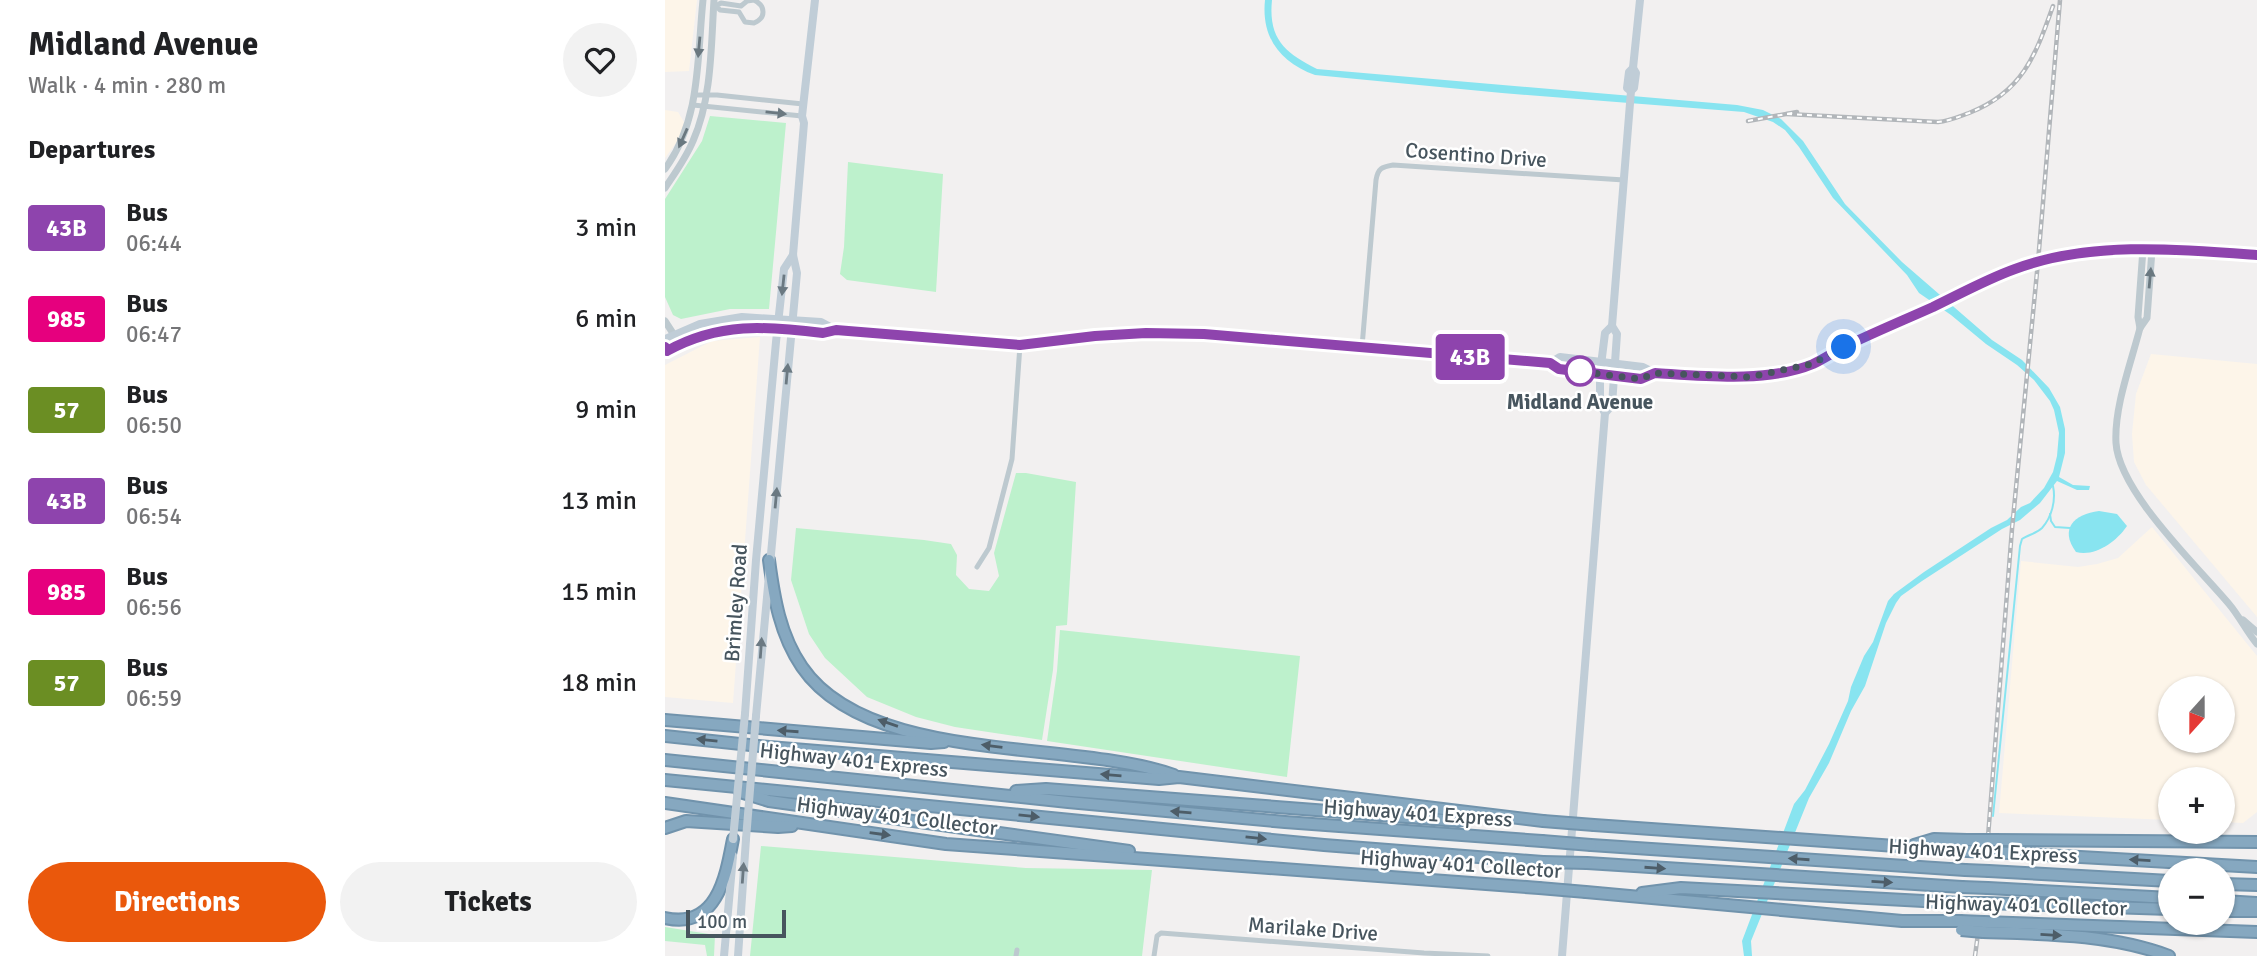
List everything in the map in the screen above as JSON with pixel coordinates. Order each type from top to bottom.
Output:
[{"type":"highway","points":[[769,560],[776,607],[784,632],[803,668],[820,687],[841,703],[862,714],[909,730],[953,741],[1159,770],[1179,778]]},
{"type":"highway","points":[[665,720],[931,743],[953,741]]},
{"type":"highway","points":[[665,736],[1145,778],[1179,778],[1543,821],[1908,847],[1992,846],[2257,867]]},
{"type":"highway","name":"Highway 401 Express","points":[[665,760],[1285,822],[1965,870],[2158,880]]},
{"type":"highway","name":"Highway 401 Express","points":[[665,780],[1324,845],[1543,862],[2158,897]]},
{"type":"highway","points":[[717,786],[769,801],[1033,839],[1278,870]]},
{"type":"highway","points":[[983,793],[1046,789],[1458,821],[1484,815]]},
{"type":"highway","name":"Highway 401 Collector","points":[[665,803],[946,844],[1539,888],[1960,926],[2257,932]]},
{"type":"highway","points":[[665,828],[686,821],[778,827],[813,825]]},
{"type":"highway","points":[[665,918],[691,919],[713,902],[726,873],[733,839]]},
{"type":"highway","points":[[1992,846],[2257,842]]},
{"type":"highway","points":[[2235,885],[2257,886]]},
{"type":"highway","points":[[1626,896],[1681,888],[1961,903],[2158,909]]},
{"type":"highway","points":[[2235,902],[2257,903]]},
{"type":"highway","points":[[2235,911],[2257,911]]},
{"type":"highway","points":[[1984,927],[2099,938],[2148,948],[2169,956]]},
{"type":"main road","name":"Brimley Road","points":[[738,956],[769,560],[797,273],[793,255],[804,123],[802,116],[815,0]]},
{"type":"main road","points":[[1562,956],[1605,412],[1612,405],[1617,334],[1612,326],[1631,91],[1636,73],[1633,68],[1640,0]]},
{"type":"main road","points":[[1550,363],[1560,357],[1615,362],[1643,367],[1655,373],[1749,377],[1812,364],[2016,268],[2041,261],[2076,255],[2148,250],[2257,255]]},
{"type":"main road","name":"Brimley Road","points":[[724,956],[779,318],[784,269],[793,255]]},
{"type":"main road","points":[[665,340],[700,324],[727,318],[779,318],[821,322],[836,330]]},
{"type":"main road","points":[[1605,412],[1599,404],[1600,373],[1605,333],[1612,326]]},
{"type":"main road","points":[[666,351],[706,334],[725,329],[753,327],[823,333],[836,330],[1020,345],[1095,336],[1204,334],[1550,363],[1559,369],[1641,379],[1655,373]]},
{"type":"main road","points":[[768,435],[782,436]]},
{"type":"street","points":[[665,169],[686,132],[693,105],[703,0]]},
{"type":"street","points":[[752,0],[762,6],[763,15],[758,22],[748,23],[742,19],[739,12],[720,10],[715,3],[741,6],[752,0]]},
{"type":"street","points":[[665,188],[689,151],[699,127],[706,95],[715,3]]},
{"type":"street","points":[[695,95],[803,104]]},
{"type":"street","points":[[693,105],[802,116]]},
{"type":"street","name":"Cosentino Drive","points":[[1362,347],[1376,180],[1381,167],[1393,165],[1625,180]]},
{"type":"street","points":[[2148,250],[2137,317],[2140,328],[2119,412],[2116,445],[2125,477],[2140,501],[2240,617],[2257,632]]},
{"type":"street","points":[[665,321],[680,344]]},
{"type":"street","points":[[977,567],[989,548],[1012,459],[1020,345]]},
{"type":"street","points":[[2240,617],[2257,644]]},
{"type":"street","name":"Marilake Drive","points":[[1154,956],[1157,936],[1161,933],[1488,956]]},
{"type":"shaded area","points":[[665,0],[697,0],[689,71],[665,72]]},
{"type":"shaded area","points":[[665,110],[678,112],[684,122],[679,139],[665,158]]},
{"type":"shaded area","points":[[760,337],[733,703],[665,697],[665,365],[712,341]]},
{"type":"shaded area","points":[[2151,354],[2257,364],[2257,617],[2146,485],[2134,462],[2132,434],[2136,394]]},
{"type":"shaded area","points":[[2152,527],[2257,656],[2257,812],[2243,823],[2235,823],[2235,767],[2158,767],[2158,820],[1999,813],[2021,561],[2078,567],[2118,558]]},
{"type":"green space","points":[[710,116],[786,123],[769,309],[730,309],[681,319],[673,315],[665,297],[665,199],[702,141]]},
{"type":"green space","points":[[848,162],[943,174],[936,292],[847,280],[840,274]]},
{"type":"green space","points":[[1016,473],[1076,482],[1067,625],[1056,626],[1053,670],[1042,740],[955,727],[916,717],[867,697],[825,658],[809,634],[791,580],[796,528],[951,544],[957,555],[956,575],[969,589],[989,591],[999,576],[994,553]]},
{"type":"green space","points":[[1060,630],[1300,656],[1287,777],[1047,741]]},
{"type":"green space","points":[[761,846],[1026,868],[1152,870],[1142,956],[750,956]]},
{"type":"green space","points":[[665,927],[715,935],[714,956],[707,956],[705,945],[665,941]]},
{"type":"water","points":[[1265,0],[1272,0],[1273,25],[1281,43],[1296,57],[1317,69],[1737,105],[1763,110],[1781,119],[1803,141],[1845,204],[1902,262],[1992,340],[2022,360],[2049,388],[2060,407],[2065,429],[2065,453],[2059,477],[2073,485],[2090,486],[2089,490],[2077,490],[2057,481],[2040,503],[2020,520],[2002,529],[1901,596],[1886,623],[1865,686],[1829,763],[1809,798],[1751,941],[1752,956],[1744,956],[1742,941],[1794,804],[1805,790],[1829,744],[1888,601],[1924,572],[2007,520],[2021,507],[2030,503],[2044,488],[2053,472],[2059,433],[2050,401],[2034,380],[2017,365],[1919,293],[1907,275],[1833,198],[1785,130],[1773,122],[1744,112],[1315,75],[1292,64],[1276,47],[1266,26]]},
{"type":"water","points":[[2099,511],[2117,514],[2127,526],[2105,547],[2090,552],[2076,552],[2069,536],[2072,524],[2082,515]]},
{"type":"waterway","points":[[1993,816],[2020,546],[2022,539],[2040,530],[2051,514],[2053,486]]},
{"type":"waterway","points":[[2050,514],[2055,527],[2070,528]]},
{"type":"railway","points":[[1988,837],[2012,529],[2060,0]]},
{"type":"railway","points":[[1787,114],[1938,122],[1969,113],[2002,95],[2024,71],[2040,41],[2053,6]]},
{"type":"railway","points":[[1748,121],[1797,112]]},
{"type":"railway","points":[[1975,956],[1979,926]]},
{"type":"bus line","name":"43B","points":[[665,347],[667,351],[706,334],[725,329],[753,327],[823,333],[836,330],[1020,345],[1095,336],[1204,334],[1550,363],[1559,369],[1641,379],[1655,373],[1749,377],[1812,364],[2016,268],[2041,261],[2120,250],[2193,250],[2257,255]]},
{"type":"place","name":"Midland Avenue","points":[[1580,371]]},
{"type":"route","points":[[1580,371],[1576,371],[1641,379],[1655,373],[1749,377],[1812,364],[1844,347]]}]
